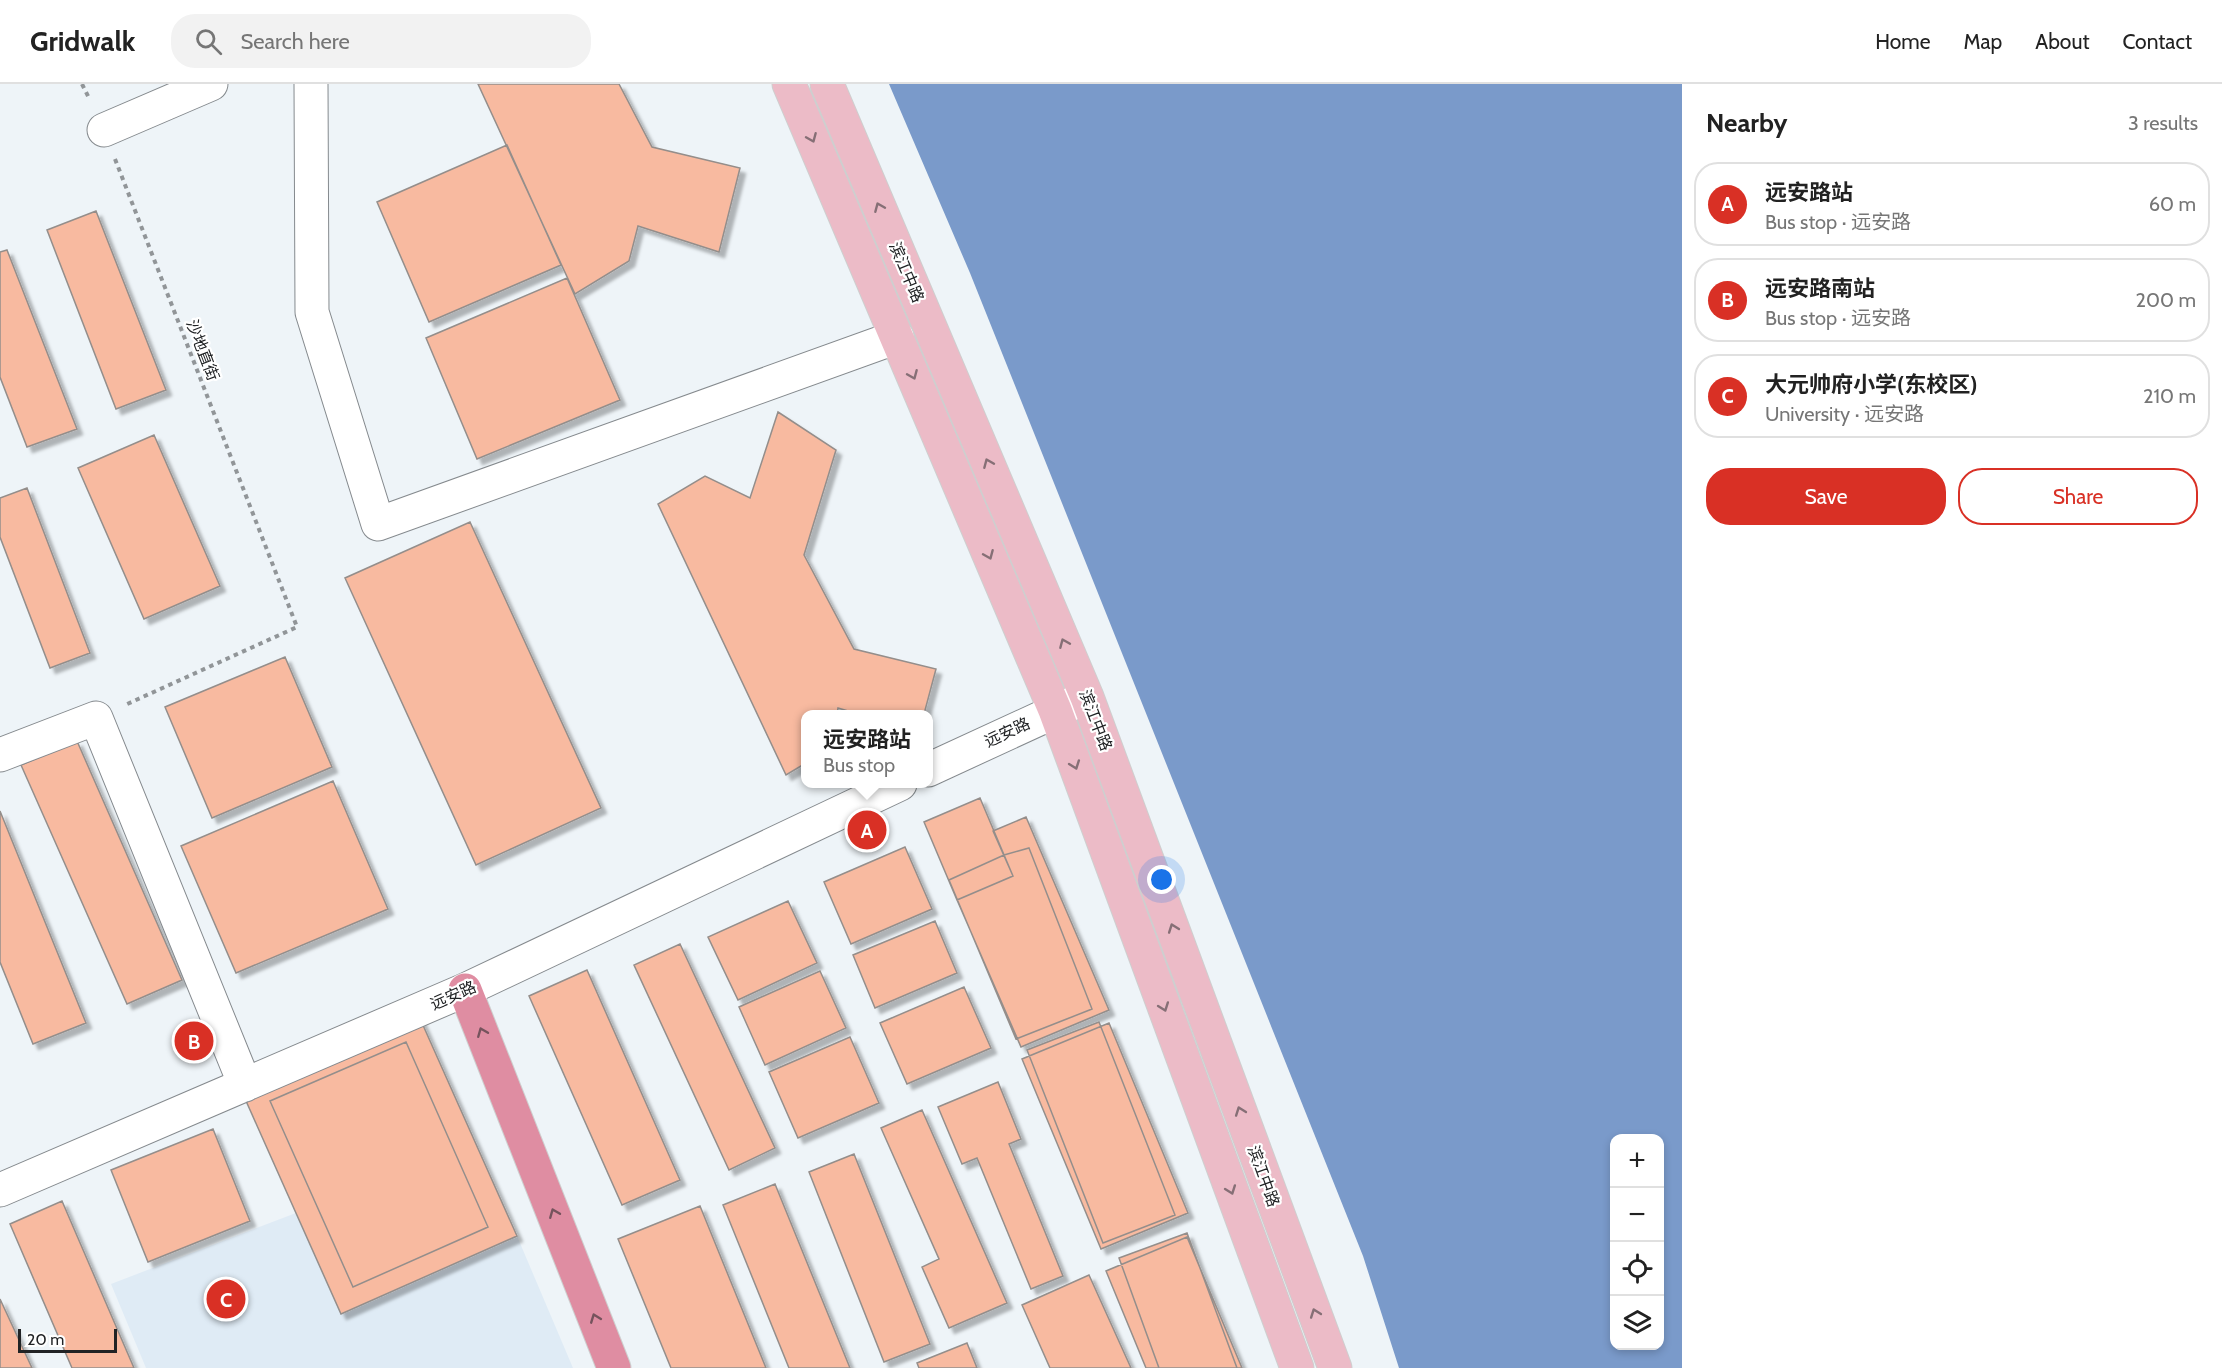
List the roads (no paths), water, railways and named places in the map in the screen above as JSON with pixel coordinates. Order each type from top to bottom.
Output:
[{"type":"highway","points":[[465,990],[614,1368]]},
{"type":"main road","points":[[789,84],[1055,710],[1297,1368]]},
{"type":"main road","name":"滨江中路","points":[[827,84],[1087,697],[1335,1368]]},
{"type":"street","points":[[104,130],[211,84]]},
{"type":"street","points":[[311,84],[312,312],[378,524],[897,338]]},
{"type":"street","name":"远安路","points":[[933,768],[1087,697]]},
{"type":"street","points":[[0,755],[96,718],[244,1085]]},
{"type":"street","name":"远安路","points":[[0,1190],[465,990],[889,788]]},
{"type":"water","points":[[889,84],[1682,84],[1682,1368],[1399,1368],[1363,1256],[970,273]]},
{"type":"place","name":"远安路站","points":[[867,830]]},
{"type":"place","name":"远安路南站","points":[[194,1041]]},
{"type":"place","name":"大元帅府小学(东校区)","points":[[226,1299]]}]
